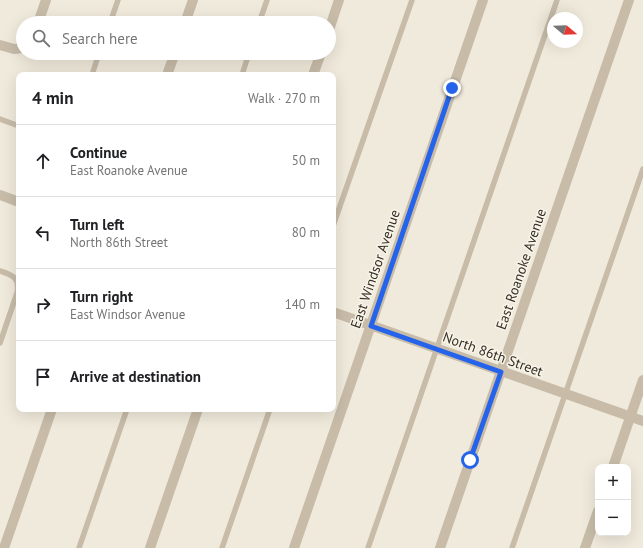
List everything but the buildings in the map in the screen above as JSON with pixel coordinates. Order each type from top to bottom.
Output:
[{"type":"street","points":[[40,16],[46,0]]},
{"type":"street","points":[[187,16],[193,0]]},
{"type":"street","points":[[334,16],[339,0]]},
{"type":"street","name":"East Windsor Avenue","points":[[294,548],[483,0]]},
{"type":"street","name":"East Roanoke Avenue","points":[[440,548],[629,0]]},
{"type":"street","points":[[0,45],[16,49]]},
{"type":"street","points":[[168,72],[172,60]]},
{"type":"street","points":[[314,72],[318,60]]},
{"type":"street","points":[[0,195],[16,201]]},
{"type":"street","name":"North 86th Street","points":[[336,313],[643,421]]},
{"type":"street","points":[[614,464],[643,380]]},
{"type":"street","points":[[4,548],[51,412]]},
{"type":"street","points":[[150,548],[197,412]]},
{"type":"street","points":[[585,548],[595,520]]},
{"type":"lane","points":[[112,16],[118,0]]},
{"type":"lane","points":[[261,16],[267,0]]},
{"type":"lane","points":[[336,217],[412,0]]},
{"type":"lane","points":[[368,548],[557,0]]},
{"type":"lane","points":[[93,72],[97,60]]},
{"type":"lane","points":[[243,72],[247,60]]},
{"type":"lane","points":[[0,119],[16,125]]},
{"type":"lane","points":[[512,548],[643,169]]},
{"type":"lane","points":[[0,271],[13,276],[16,280]]},
{"type":"lane","points":[[0,343],[16,296]]},
{"type":"lane","points":[[79,548],[126,412]]},
{"type":"lane","points":[[222,548],[269,412]]},
{"type":"route","points":[[452,88],[371,326],[501,372],[470,460]]}]
